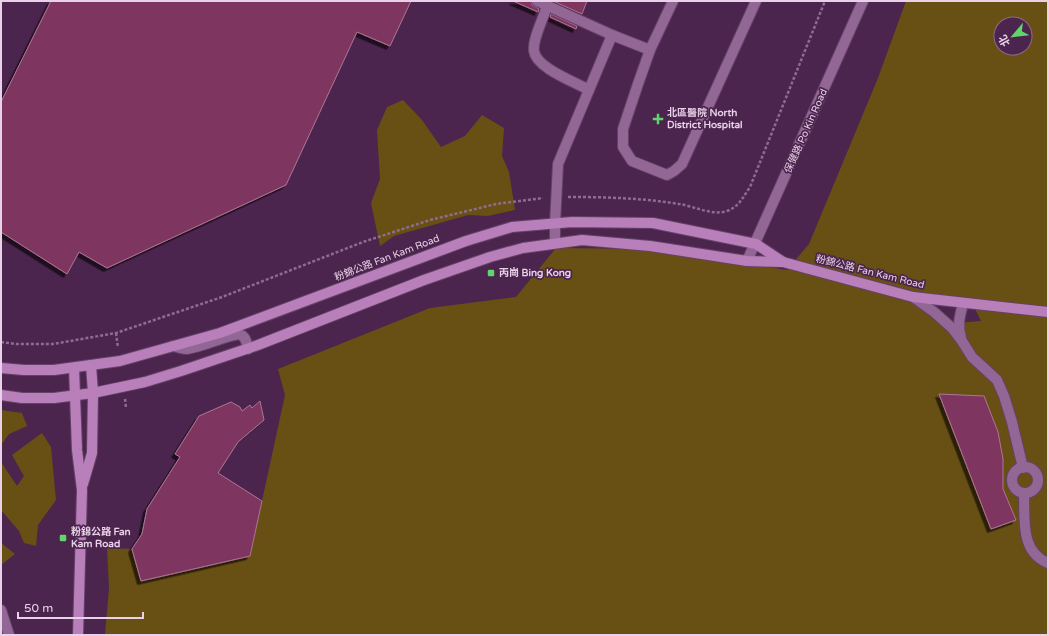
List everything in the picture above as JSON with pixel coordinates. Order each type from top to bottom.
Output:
[{"type":"main road","name":"粉錦公路 Fan Kam Road","points":[[1,368],[39,370],[74,368],[120,361],[220,333],[466,241],[512,227],[572,222],[653,223],[756,244],[783,262]]},
{"type":"main road","name":"粉錦公路 Fan Kam Road","points":[[1,395],[22,398],[54,398],[124,387],[181,372],[248,349],[424,280],[477,261],[523,248],[582,240],[650,246],[747,261],[783,262],[913,297],[963,304],[1048,312]]},
{"type":"main road","points":[[82,490],[92,452],[93,393],[91,365]]},
{"type":"main road","points":[[74,368],[77,444],[82,490],[78,635]]},
{"type":"street","points":[[537,1],[612,35],[650,50]]},
{"type":"street","points":[[673,1],[650,50],[623,129],[623,147],[632,161],[667,175],[682,164],[756,1]]},
{"type":"street","name":"保健路 Po Kin Road","points":[[747,261],[756,244],[863,1]]},
{"type":"street","points":[[547,6],[534,42],[534,51],[544,66],[589,90]]},
{"type":"street","points":[[555,243],[554,224],[558,164],[612,35]]},
{"type":"street","points":[[913,297],[952,328],[972,357],[997,380],[1004,396],[1012,422],[1022,468]]},
{"type":"street","points":[[962,341],[958,328],[959,317],[963,304]]},
{"type":"street","points":[[173,346],[186,349],[237,334],[242,335],[245,338],[248,349]]},
{"type":"street","points":[[1022,468],[1027,468],[1034,471],[1038,479],[1038,484],[1033,491],[1024,493],[1017,490],[1013,483],[1013,475],[1022,468]]},
{"type":"street","points":[[1024,493],[1026,536],[1029,548],[1040,560],[1048,563]]},
{"type":"street","points":[[1,610],[9,635]]},
{"type":"path","points":[[1,342],[16,344],[53,344],[116,333],[222,297],[363,242],[430,220],[496,204],[556,197],[604,197],[679,204],[714,212],[726,212],[739,205],[750,187],[825,1]]},
{"type":"shaded area","points":[[906,1],[1048,1],[1048,635],[105,635],[109,588],[107,548],[132,549],[141,581],[250,556],[285,395],[278,369],[430,308],[516,297],[556,248],[650,249],[787,270],[809,244],[878,78]],"holes":[[[918,293],[973,305],[981,321],[956,323],[934,320]]]},
{"type":"shaded area","points":[[403,100],[422,120],[441,147],[465,136],[482,115],[504,128],[502,156],[509,172],[515,210],[488,216],[468,215],[394,236],[380,246],[371,203],[380,179],[377,130],[387,107]]},
{"type":"shaded area","points":[[1,410],[22,413],[27,426],[9,434],[1,445]]},
{"type":"shaded area","points":[[42,433],[51,447],[56,500],[38,525],[36,546],[24,543],[19,531],[1,510],[1,462],[17,486],[24,476],[12,455]]},
{"type":"shaded area","points":[[1,543],[15,554],[1,565]]},
{"type":"building","points":[[51,1],[411,1],[390,46],[357,32],[286,185],[107,268],[79,252],[67,274],[1,232],[1,102]]},
{"type":"building","points":[[513,1],[531,1],[532,5],[539,9],[538,12]]},
{"type":"building","points":[[553,1],[587,1],[582,14]]},
{"type":"building","points":[[551,14],[577,26],[576,29],[550,17]]},
{"type":"building","points":[[939,394],[984,396],[998,432],[1003,459],[1003,489],[1016,520],[991,529]]},
{"type":"building","points":[[260,401],[264,420],[238,442],[218,473],[262,501],[250,556],[141,581],[132,549],[142,534],[147,509],[180,457],[175,454],[199,416],[231,402],[240,407],[242,411],[250,405],[252,408]]},
{"type":"place","name":"北區醫院 North District Hospital","points":[[658,119]]},
{"type":"place","name":"丙崗 Bing Kong","points":[[491,273]]},
{"type":"place","name":"粉錦公路 Fan Kam Road","points":[[63,538]]}]
